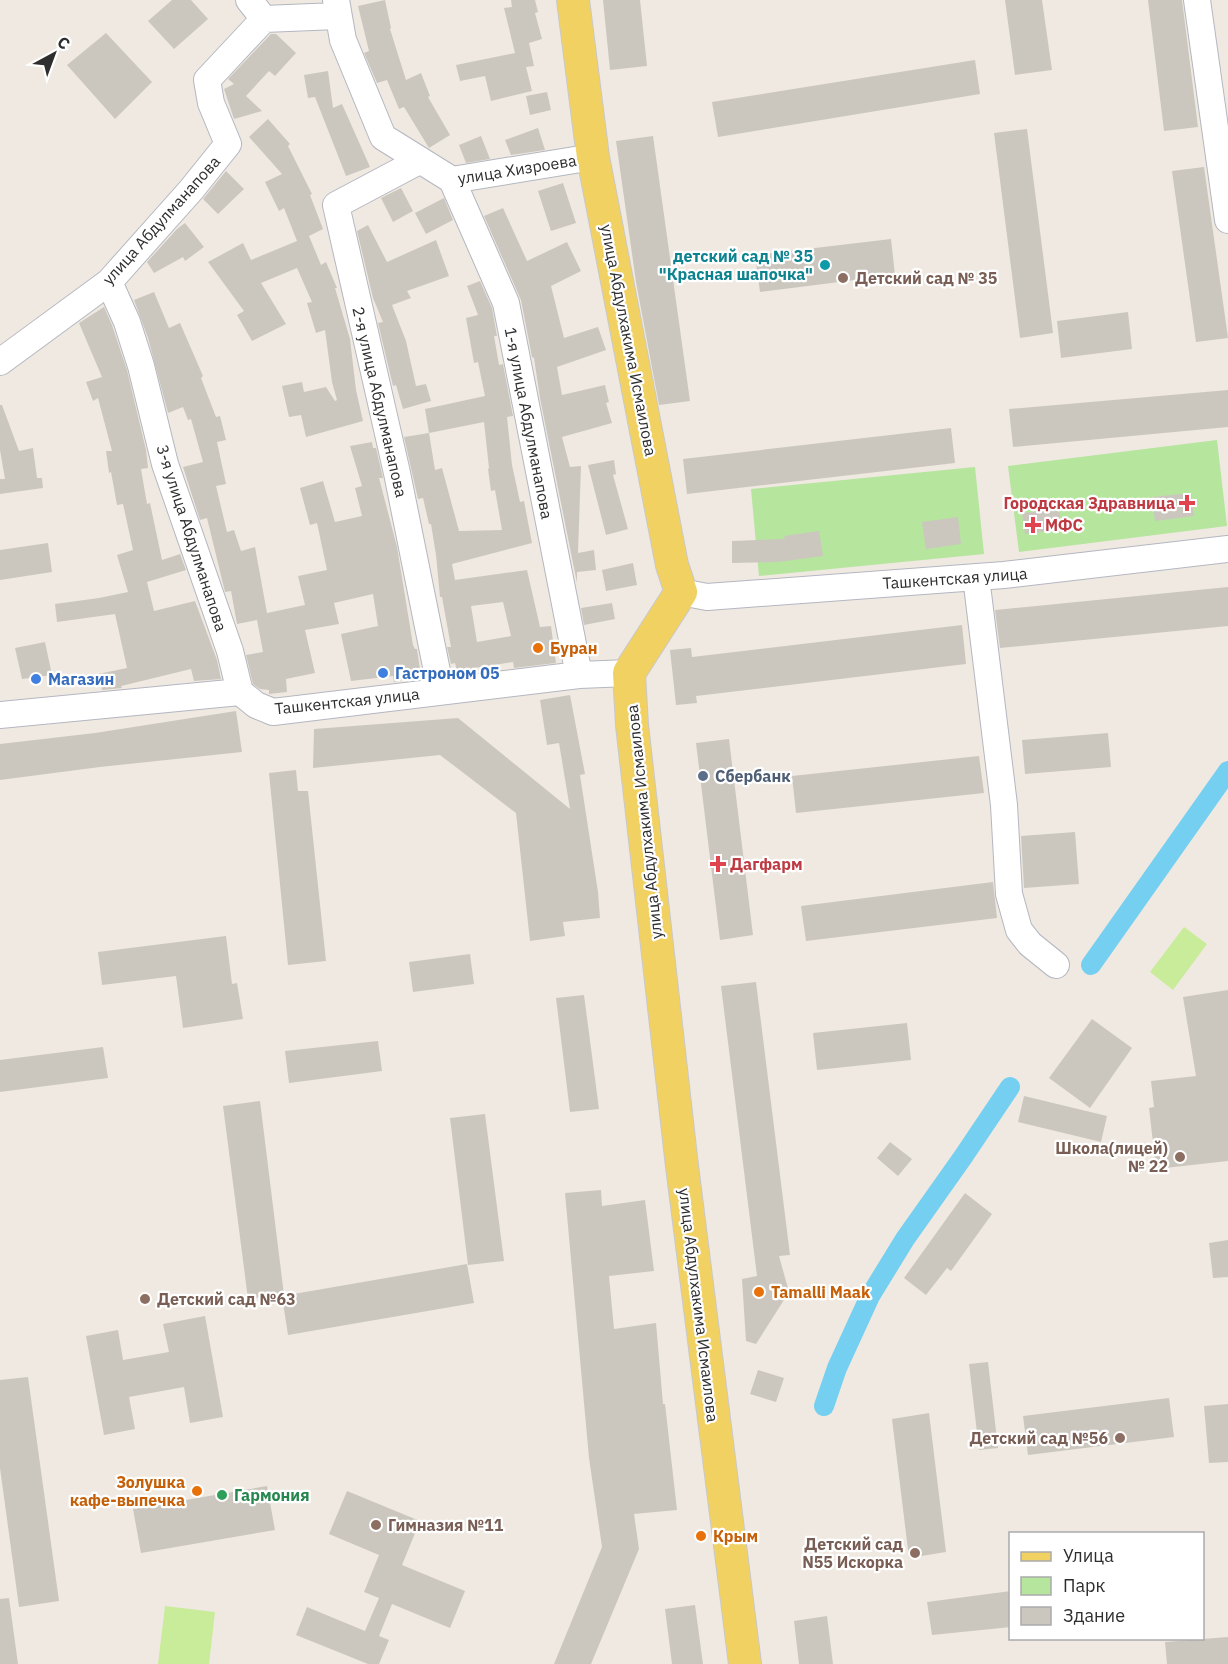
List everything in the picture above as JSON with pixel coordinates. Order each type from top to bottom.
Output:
[{"type":"main road","name":"улица Абдулхакима Исмаилова","points":[[573,0],[593,157],[672,565],[681,592]]},
{"type":"main road","points":[[629,672],[681,592]]},
{"type":"main road","name":"улица Абдулхакима Исмаилова","points":[[629,672],[632,725],[682,1166],[745,1664]]},
{"type":"street","points":[[1197,0],[1228,220]]},
{"type":"street","name":"улица Хизроева","points":[[337,8],[343,40],[383,136],[419,161],[452,180],[593,157]]},
{"type":"street","points":[[256,10],[337,8]]},
{"type":"street","name":"улица Абдулманапова","points":[[0,362],[109,282],[191,190],[228,144],[211,103],[207,80],[256,10]]},
{"type":"street","name":"2-я улица Абдулманапова","points":[[419,161],[336,205],[397,473],[441,691]]},
{"type":"street","name":"1-я улица Абдулманапова","points":[[452,180],[506,303],[579,675]]},
{"type":"street","name":"3-я улица Абдулманапова","points":[[109,282],[127,322],[141,366],[165,464],[230,651],[240,692]]},
{"type":"street","name":"Ташкентская улица","points":[[681,592],[707,597],[1004,575],[1228,549]]},
{"type":"street","points":[[976,577],[1004,805],[1009,894],[1019,930],[1030,944],[1056,965]]},
{"type":"street","name":"Ташкентская улица","points":[[240,692],[256,705],[273,712],[579,675],[629,672]]},
{"type":"street","points":[[0,716],[240,692]]},
{"type":"green space","points":[[1217,440],[1227,526],[1019,552],[1008,466]]},
{"type":"green space","points":[[975,467],[984,554],[759,576],[751,489]]},
{"type":"green space","points":[[1184,927],[1207,944],[1173,990],[1150,972]]},
{"type":"green space","points":[[165,1606],[215,1612],[209,1664],[158,1664]]},
{"type":"building","points":[[172,0],[191,0],[208,19],[174,49],[148,21]]},
{"type":"building","points":[[385,0],[390,29],[406,80],[421,73],[430,96],[428,97],[450,135],[429,148],[404,107],[399,109],[387,80],[377,83],[364,53],[369,51],[358,6]]},
{"type":"building","points":[[511,0],[535,0],[538,12],[535,13],[542,39],[529,43],[534,66],[526,67],[532,91],[491,101],[485,76],[460,81],[456,65],[515,53],[504,8],[512,7]]},
{"type":"building","points":[[603,0],[640,0],[647,66],[610,70]]},
{"type":"building","points":[[1005,0],[1042,0],[1052,70],[1015,75]]},
{"type":"building","points":[[1148,0],[1182,0],[1198,127],[1164,131]]},
{"type":"building","points":[[106,33],[152,82],[115,119],[67,65]]},
{"type":"building","points":[[271,34],[276,34],[296,53],[275,76],[269,71],[246,96],[262,111],[234,119],[224,89],[234,84],[228,79]]},
{"type":"building","points":[[975,60],[980,94],[718,137],[712,102]]},
{"type":"building","points":[[328,71],[333,108],[342,104],[370,167],[346,176],[315,97],[308,98],[304,75]]},
{"type":"building","points":[[547,92],[551,110],[530,115],[526,96]]},
{"type":"building","points":[[268,119],[290,144],[288,146],[312,194],[310,195],[323,229],[309,236],[321,265],[326,262],[337,288],[335,288],[350,339],[356,390],[363,421],[306,437],[301,415],[289,417],[282,386],[302,382],[304,392],[326,387],[335,401],[337,400],[332,382],[325,330],[316,333],[307,303],[312,302],[297,268],[261,283],[286,324],[252,341],[237,315],[244,311],[208,262],[243,243],[251,260],[297,241],[284,208],[279,211],[265,182],[282,174],[249,137]]},
{"type":"building","points":[[538,128],[545,150],[511,155],[505,140]]},
{"type":"building","points":[[1027,129],[1053,333],[1020,338],[994,133]]},
{"type":"building","points":[[481,136],[490,159],[466,163],[459,145]]},
{"type":"building","points":[[653,136],[690,401],[659,405],[636,282],[616,141]]},
{"type":"building","points":[[1204,167],[1228,338],[1196,342],[1172,171]]},
{"type":"building","points":[[226,171],[244,189],[218,214],[203,199]]},
{"type":"building","points":[[563,183],[576,223],[551,231],[538,191]]},
{"type":"building","points":[[401,188],[413,211],[393,222],[381,198]]},
{"type":"building","points":[[444,198],[453,220],[426,234],[415,213]]},
{"type":"building","points":[[503,208],[527,261],[567,242],[581,271],[551,286],[564,338],[598,327],[606,350],[557,367],[562,395],[605,385],[609,402],[606,403],[612,423],[562,437],[570,467],[581,466],[578,553],[594,550],[596,570],[577,572],[577,583],[521,300],[484,216]]},
{"type":"building","points":[[185,223],[204,247],[185,261],[183,257],[154,273],[147,262]]},
{"type":"building","points":[[368,225],[387,262],[436,240],[449,276],[407,291],[411,298],[392,305],[406,341],[416,386],[426,384],[431,401],[403,409],[396,385],[393,386],[378,323],[383,322],[373,298],[357,231]]},
{"type":"building","name":"детский сад № 35 \"Красная шапочка\"","points":[[891,239],[895,275],[760,292],[755,255]]},
{"type":"building","points":[[480,281],[492,308],[499,365],[503,364],[513,416],[507,417],[512,465],[520,502],[524,501],[532,543],[452,564],[455,580],[527,570],[540,627],[551,626],[556,663],[514,668],[513,662],[474,668],[474,673],[458,675],[455,663],[451,664],[447,647],[451,647],[442,597],[440,597],[431,524],[429,524],[423,498],[418,499],[404,437],[429,433],[425,409],[485,396],[478,362],[474,363],[466,318],[478,315],[467,286]],"holes":[[[484,422],[491,491],[495,490],[502,530],[459,531],[442,468],[435,470],[429,433]],[[503,602],[511,636],[477,642],[471,606]]]},
{"type":"building","points":[[154,292],[169,328],[180,323],[203,376],[201,378],[216,417],[220,416],[226,440],[217,442],[226,484],[216,486],[227,532],[234,530],[241,551],[255,547],[267,613],[305,605],[298,576],[327,570],[317,523],[310,525],[300,488],[323,481],[335,522],[362,516],[355,488],[362,486],[350,446],[372,442],[373,448],[376,448],[383,478],[379,478],[397,547],[413,645],[417,649],[421,676],[394,682],[393,676],[351,681],[341,634],[378,626],[373,594],[334,603],[339,624],[305,630],[315,673],[286,679],[287,692],[269,694],[269,690],[260,689],[253,684],[246,655],[263,652],[257,620],[237,624],[231,591],[225,592],[207,518],[200,520],[183,467],[203,462],[191,419],[188,420],[183,407],[168,413],[148,338],[134,300]]},
{"type":"building","points":[[104,307],[127,370],[146,450],[148,468],[141,469],[147,504],[150,503],[162,560],[180,554],[186,570],[147,582],[154,611],[195,601],[217,660],[221,679],[194,681],[191,669],[121,686],[122,688],[102,690],[98,674],[127,668],[115,614],[57,622],[55,604],[128,592],[117,555],[133,550],[123,504],[117,505],[111,472],[109,473],[106,451],[112,451],[98,398],[93,401],[86,382],[102,377],[79,323]]},
{"type":"building","points":[[1128,312],[1132,349],[1061,358],[1057,321]]},
{"type":"building","points":[[1228,390],[1228,427],[1013,447],[1009,409]]},
{"type":"building","points":[[0,405],[2,405],[19,451],[33,448],[37,478],[42,478],[43,488],[0,494],[0,479],[5,479],[0,450]]},
{"type":"building","points":[[951,428],[955,463],[687,494],[683,459]]},
{"type":"building","points":[[614,460],[616,474],[613,475],[628,529],[606,535],[588,465]]},
{"type":"building","points":[[1191,493],[1194,516],[1155,521],[1152,497]]},
{"type":"building","points":[[1059,509],[1062,529],[1025,534],[1022,513]]},
{"type":"building","points":[[958,517],[961,544],[926,549],[922,522]]},
{"type":"building","points":[[819,531],[823,556],[778,562],[732,563],[732,541],[785,539],[784,536]]},
{"type":"building","points":[[48,543],[52,572],[0,580],[0,550]]},
{"type":"building","points":[[633,563],[637,585],[606,591],[602,570]]},
{"type":"building","points":[[1228,587],[1228,626],[1000,648],[995,610]]},
{"type":"building","points":[[612,603],[615,619],[584,625],[581,608]]},
{"type":"building","points":[[962,625],[966,664],[696,696],[697,703],[676,705],[670,650],[691,648],[692,657]]},
{"type":"building","points":[[45,642],[52,675],[22,679],[15,648]]},
{"type":"building","points":[[570,695],[585,774],[580,775],[600,918],[563,922],[565,936],[530,941],[516,813],[440,755],[313,768],[314,729],[458,718],[570,809],[559,743],[547,745],[540,700]]},
{"type":"building","points":[[236,711],[242,752],[0,780],[0,744],[95,733]]},
{"type":"building","points":[[1108,733],[1111,767],[1025,774],[1022,740]]},
{"type":"building","points":[[729,739],[753,935],[720,940],[696,743]]},
{"type":"building","points":[[979,756],[984,793],[796,813],[792,776]]},
{"type":"building","points":[[296,770],[298,791],[308,791],[326,961],[288,965],[269,773]]},
{"type":"building","points":[[1075,832],[1079,884],[1024,888],[1021,836]]},
{"type":"building","points":[[993,882],[997,918],[806,941],[801,906]]},
{"type":"building","points":[[226,936],[232,984],[237,983],[243,1019],[183,1028],[176,976],[102,985],[98,952]]},
{"type":"building","points":[[470,954],[474,984],[413,992],[409,962]]},
{"type":"building","points":[[756,982],[790,1255],[779,1256],[789,1292],[756,1344],[746,1341],[742,1279],[757,1276],[721,986]]},
{"type":"building","points":[[1228,990],[1228,1161],[1156,1169],[1149,1108],[1154,1107],[1151,1081],[1196,1076],[1183,997]]},
{"type":"building","points":[[584,995],[599,1109],[570,1112],[556,998]]},
{"type":"building","points":[[1092,1019],[1132,1048],[1090,1108],[1049,1078]]},
{"type":"building","points":[[907,1023],[911,1060],[817,1070],[813,1033]]},
{"type":"building","points":[[378,1041],[382,1071],[289,1083],[285,1051]]},
{"type":"building","points":[[103,1047],[108,1078],[0,1092],[0,1060]]},
{"type":"building","points":[[1024,1096],[1107,1116],[1101,1142],[1018,1122]]},
{"type":"building","points":[[260,1101],[284,1295],[248,1299],[223,1106]]},
{"type":"building","points":[[485,1114],[504,1261],[468,1265],[450,1118]]},
{"type":"building","points":[[890,1142],[912,1159],[898,1176],[877,1158]]},
{"type":"building","points":[[601,1190],[602,1206],[645,1200],[654,1271],[609,1276],[614,1329],[656,1323],[663,1404],[665,1404],[677,1510],[634,1514],[639,1549],[591,1664],[554,1664],[602,1547],[589,1458],[565,1193]]},
{"type":"building","points":[[965,1193],[992,1214],[951,1271],[947,1268],[926,1295],[904,1278]]},
{"type":"building","points":[[1228,1240],[1228,1277],[1213,1278],[1209,1243]]},
{"type":"building","points":[[467,1264],[474,1303],[288,1335],[282,1296]]},
{"type":"building","points":[[205,1316],[223,1417],[190,1423],[184,1387],[129,1397],[135,1429],[104,1435],[86,1336],[118,1330],[123,1360],[169,1352],[163,1324]]},
{"type":"building","points":[[988,1362],[998,1448],[979,1450],[969,1364]]},
{"type":"building","points":[[758,1370],[784,1378],[776,1402],[750,1394]]},
{"type":"building","points":[[28,1377],[59,1601],[19,1607],[0,1468],[0,1380]]},
{"type":"building","points":[[1169,1398],[1174,1437],[1028,1455],[1023,1416]]},
{"type":"building","points":[[1228,1404],[1228,1462],[1209,1463],[1204,1406]]},
{"type":"building","points":[[929,1413],[946,1552],[909,1558],[892,1419]]},
{"type":"building","points":[[267,1486],[275,1530],[141,1553],[133,1509]]},
{"type":"building","points":[[347,1491],[420,1521],[402,1565],[465,1591],[450,1628],[392,1604],[379,1636],[389,1640],[379,1664],[368,1664],[296,1635],[307,1607],[365,1631],[379,1598],[364,1592],[379,1555],[329,1534]]},
{"type":"building","points":[[1009,1591],[1009,1627],[932,1635],[927,1602]]},
{"type":"building","points":[[9,1598],[18,1664],[0,1664],[0,1599]]},
{"type":"building","points":[[695,1605],[703,1664],[672,1664],[665,1609]]},
{"type":"building","points":[[827,1616],[833,1664],[799,1664],[794,1621]]},
{"type":"building","points":[[1228,1637],[1228,1664],[1167,1664],[1165,1642]]},
{"type":"waterway","points":[[1091,965],[1228,771]]},
{"type":"waterway","points":[[824,1406],[837,1368],[870,1296],[905,1239],[1010,1087]]},
{"type":"place","name":"детский сад № 35 \"Красная шапочка\"","points":[[825,265]]},
{"type":"place","name":"Детский сад № 35","points":[[843,278]]},
{"type":"place","name":"Городская Здравница","points":[[1187,503]]},
{"type":"place","name":"МФС","points":[[1033,525]]},
{"type":"place","name":"Буран","points":[[538,648]]},
{"type":"place","name":"Гастроном 05","points":[[383,673]]},
{"type":"place","name":"Магазин","points":[[36,679]]},
{"type":"place","name":"Сбербанк","points":[[703,776]]},
{"type":"place","name":"Дагфарм","points":[[718,864]]},
{"type":"place","name":"Школа(лицей) № 22","points":[[1180,1157]]},
{"type":"place","name":"Tamalli Maak","points":[[759,1292]]},
{"type":"place","name":"Детский сад №63","points":[[145,1299]]},
{"type":"place","name":"Детский сад №56","points":[[1120,1438]]},
{"type":"place","name":"Золушка кафе-выпечка","points":[[197,1491]]},
{"type":"place","name":"Гармония","points":[[222,1495]]},
{"type":"place","name":"Гимназия №11","points":[[376,1525]]},
{"type":"place","name":"Крым","points":[[701,1536]]},
{"type":"place","name":"Детский сад N55 Искорка","points":[[915,1553]]}]
